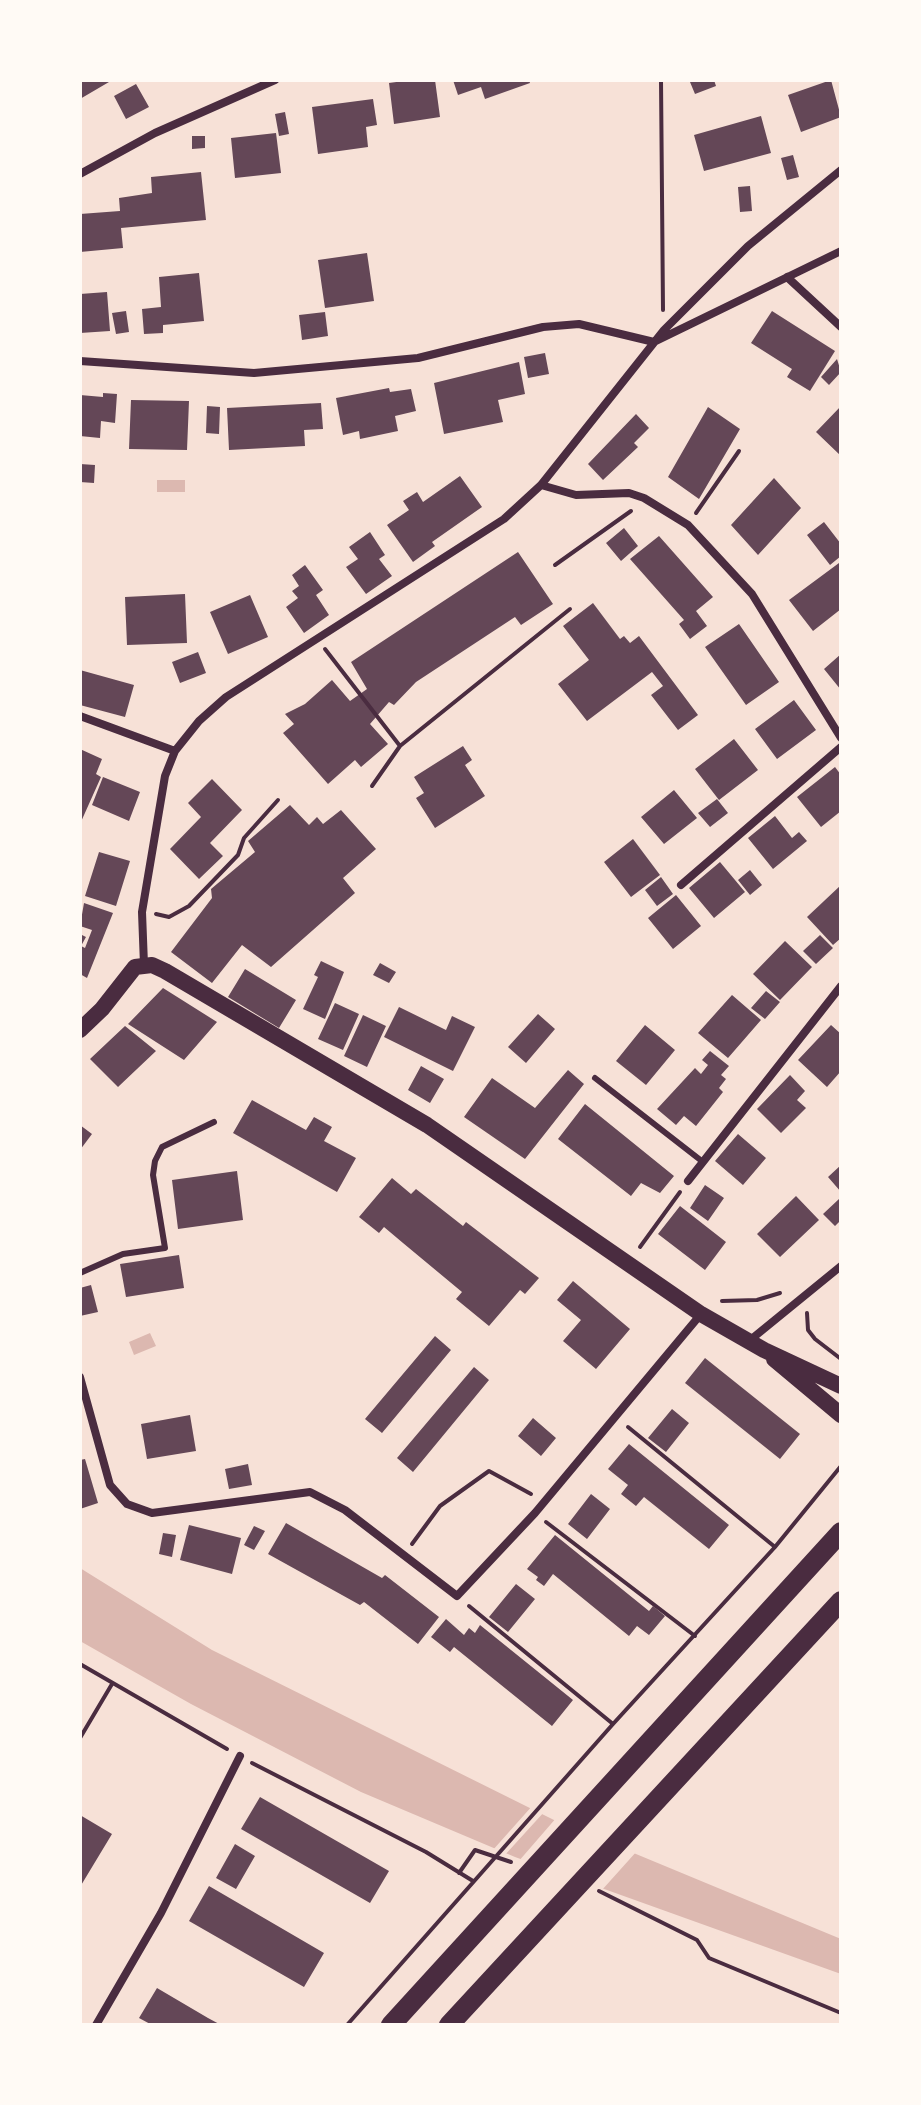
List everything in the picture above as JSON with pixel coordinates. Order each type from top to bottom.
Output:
[{"type":"main road","points":[[80,1030],[102,1009],[127,975],[144,965],[165,971],[427,1125],[701,1314],[764,1350],[841,1386]]},
{"type":"main road","points":[[764,1350],[841,1415]]},
{"type":"main road","points":[[391,2025],[841,1532]]},
{"type":"main road","points":[[449,2025],[841,1601]]},
{"type":"street","points":[[80,174],[155,133],[275,80]]},
{"type":"street","points":[[144,965],[142,912],[159,805],[175,751],[199,721],[226,697],[504,519],[541,485],[664,330],[748,246],[841,170]]},
{"type":"street","points":[[80,361],[254,373],[418,358],[543,327],[579,324],[654,342],[841,251]]},
{"type":"street","points":[[787,277],[841,327]]},
{"type":"street","points":[[541,485],[576,495],[629,493],[644,498],[688,525],[752,594],[841,738]]},
{"type":"street","points":[[80,716],[175,751]]},
{"type":"street","points":[[681,885],[841,747]]},
{"type":"street","points":[[688,1181],[841,986]]},
{"type":"street","points":[[749,1341],[841,1266]]},
{"type":"street","points":[[80,1377],[110,1485],[127,1504],[152,1513],[310,1492],[345,1510],[457,1596],[544,1503],[701,1314]]},
{"type":"street","points":[[96,2025],[161,1913],[240,1756]]},
{"type":"lane","points":[[595,1078],[703,1162]]},
{"type":"lane","points":[[80,1273],[123,1254],[165,1248],[153,1175],[155,1161],[162,1147],[214,1122]]},
{"type":"path","points":[[661,80],[664,330]]},
{"type":"path","points":[[688,525],[739,451]]},
{"type":"path","points":[[555,565],[644,498]]},
{"type":"path","points":[[372,786],[400,746],[570,609]]},
{"type":"path","points":[[317,638],[400,746]]},
{"type":"path","points":[[169,917],[189,906],[238,855],[244,838],[278,800]]},
{"type":"path","points":[[627,1264],[688,1181]]},
{"type":"path","points":[[701,1314],[708,1297],[742,1302],[785,1291],[798,1299],[809,1316],[808,1330],[841,1359]]},
{"type":"path","points":[[617,1417],[775,1547]]},
{"type":"path","points":[[347,2025],[613,1724],[775,1547],[841,1466]]},
{"type":"path","points":[[404,1556],[440,1506],[489,1471],[544,1503]]},
{"type":"path","points":[[535,1513],[695,1636]]},
{"type":"path","points":[[457,1596],[613,1724]]},
{"type":"path","points":[[80,1664],[240,1756],[474,1882]]},
{"type":"path","points":[[80,1738],[112,1684]]},
{"type":"path","points":[[459,1873],[475,1850],[518,1864]]},
{"type":"path","points":[[590,1888],[697,1940],[709,1958],[841,2013]]},
{"type":"shaded area","points":[[157,480],[185,480],[185,492],[157,492]]},
{"type":"shaded area","points":[[150,1333],[156,1346],[134,1355],[129,1342]]},
{"type":"shaded area","points":[[80,1568],[212,1650],[554,1820],[841,1939],[841,1974],[515,1857],[361,1792],[191,1704],[80,1641]]},
{"type":"pier","points":[[533,1805],[545,1811],[504,1856],[492,1851]]},
{"type":"pier","points":[[557,1817],[637,1851],[602,1890],[518,1862]]},
{"type":"building","points":[[80,80],[108,80],[109,82],[80,99]]},
{"type":"building","points":[[435,80],[440,117],[394,124],[389,83]]},
{"type":"building","points":[[453,80],[529,80],[530,83],[485,99],[481,87],[458,95]]},
{"type":"building","points":[[714,80],[716,86],[695,94],[690,82]]},
{"type":"building","points":[[831,80],[841,117],[801,132],[788,95]]},
{"type":"building","points":[[136,84],[149,107],[126,119],[114,96]]},
{"type":"building","points":[[373,99],[377,125],[366,127],[368,147],[318,154],[312,107]]},
{"type":"building","points":[[285,112],[289,134],[279,136],[275,114]]},
{"type":"building","points":[[761,116],[771,153],[704,171],[694,135]]},
{"type":"building","points":[[276,133],[281,173],[235,178],[231,138]]},
{"type":"building","points":[[192,136],[205,136],[205,148],[192,149]]},
{"type":"building","points":[[793,155],[799,177],[787,180],[781,158]]},
{"type":"building","points":[[201,172],[206,220],[121,228],[123,248],[80,252],[80,214],[120,211],[119,198],[152,193],[151,177]]},
{"type":"building","points":[[750,186],[752,211],[740,212],[738,187]]},
{"type":"building","points":[[367,253],[374,301],[325,308],[318,260]]},
{"type":"building","points":[[199,273],[204,321],[163,325],[163,333],[144,334],[142,309],[161,307],[159,277]]},
{"type":"building","points":[[107,292],[110,331],[80,333],[80,294]]},
{"type":"building","points":[[126,311],[129,332],[116,334],[112,313]]},
{"type":"building","points":[[772,311],[835,351],[810,391],[787,377],[792,369],[751,343]]},
{"type":"building","points":[[325,312],[328,336],[302,340],[299,315]]},
{"type":"building","points":[[545,353],[549,374],[528,378],[524,357]]},
{"type":"building","points":[[837,359],[841,372],[829,385],[821,377]]},
{"type":"building","points":[[519,362],[525,394],[498,400],[503,422],[444,434],[434,383]]},
{"type":"building","points":[[389,388],[390,392],[411,389],[416,411],[395,416],[398,431],[360,439],[359,431],[343,435],[336,398]]},
{"type":"building","points":[[103,393],[117,394],[115,423],[101,421],[100,438],[80,436],[80,395],[103,397]]},
{"type":"building","points":[[131,400],[189,401],[187,450],[129,449]]},
{"type":"building","points":[[321,403],[323,429],[304,430],[305,446],[229,450],[227,408]]},
{"type":"building","points":[[207,406],[220,407],[219,434],[206,433]]},
{"type":"building","points":[[841,406],[841,456],[816,432]]},
{"type":"building","points":[[708,407],[740,429],[699,499],[668,477]]},
{"type":"building","points":[[636,414],[649,428],[634,443],[638,447],[603,480],[588,464]]},
{"type":"building","points":[[80,464],[95,465],[94,483],[80,482]]},
{"type":"building","points":[[460,476],[482,507],[432,542],[435,546],[413,562],[387,525],[409,510],[403,501],[417,492],[423,502]]},
{"type":"building","points":[[774,478],[801,508],[758,555],[731,525]]},
{"type":"building","points":[[824,522],[841,544],[841,556],[830,565],[807,535]]},
{"type":"building","points":[[624,528],[638,546],[621,561],[606,543]]},
{"type":"building","points":[[370,532],[385,555],[379,559],[392,576],[366,594],[346,567],[358,559],[349,547]]},
{"type":"building","points":[[659,536],[713,597],[696,611],[707,626],[690,639],[679,624],[684,620],[630,559]]},
{"type":"building","points":[[518,552],[553,604],[521,625],[515,617],[416,682],[394,705],[389,702],[370,724],[388,744],[361,767],[355,760],[328,784],[283,733],[294,724],[285,714],[305,704],[332,680],[350,701],[367,689],[351,662]]},
{"type":"building","points":[[839,563],[841,609],[813,631],[789,600]]},
{"type":"building","points":[[305,565],[323,590],[316,595],[329,615],[304,633],[286,607],[298,598],[292,591],[299,586],[292,575]]},
{"type":"building","points":[[185,594],[187,643],[127,645],[125,597]]},
{"type":"building","points":[[250,595],[268,637],[228,654],[210,612]]},
{"type":"building","points":[[593,603],[620,639],[624,636],[630,643],[639,636],[698,715],[678,730],[651,695],[663,686],[652,672],[587,721],[558,684],[589,660],[563,626]]},
{"type":"building","points":[[739,624],[779,682],[746,705],[705,647]]},
{"type":"building","points":[[198,652],[206,673],[180,683],[172,662]]},
{"type":"building","points":[[841,654],[841,690],[824,669]]},
{"type":"building","points":[[80,670],[134,685],[125,717],[80,705]]},
{"type":"building","points":[[794,700],[816,730],[777,759],[755,729]]},
{"type":"building","points":[[734,739],[758,770],[719,800],[695,769]]},
{"type":"building","points":[[463,746],[472,760],[465,765],[485,796],[435,828],[416,798],[424,793],[414,777]]},
{"type":"building","points":[[80,749],[102,759],[96,774],[101,777],[80,824]]},
{"type":"building","points":[[835,767],[841,775],[841,811],[821,827],[797,797]]},
{"type":"building","points":[[103,777],[140,792],[129,821],[92,805]]},
{"type":"building","points":[[212,779],[242,810],[210,843],[223,856],[199,879],[170,849],[201,817],[188,803]]},
{"type":"building","points":[[674,790],[697,818],[664,844],[641,817]]},
{"type":"building","points":[[717,799],[728,813],[710,827],[698,813]]},
{"type":"building","points":[[290,805],[309,825],[317,817],[323,824],[341,810],[376,849],[343,878],[355,893],[271,967],[242,945],[212,983],[171,952],[212,898],[211,889],[255,852],[248,841]]},
{"type":"building","points":[[775,816],[792,838],[799,832],[807,841],[773,869],[748,838]]},
{"type":"building","points":[[633,839],[660,875],[631,897],[604,862]]},
{"type":"building","points":[[99,852],[130,861],[116,906],[85,896]]},
{"type":"building","points":[[720,862],[745,892],[714,918],[689,888]]},
{"type":"building","points":[[750,870],[762,885],[750,895],[738,880]]},
{"type":"building","points":[[661,877],[673,894],[657,906],[645,890]]},
{"type":"building","points":[[841,885],[841,938],[833,945],[807,917]]},
{"type":"building","points":[[676,895],[701,926],[673,949],[648,918]]},
{"type":"building","points":[[84,903],[113,913],[87,978],[80,974],[80,934],[86,937],[81,946],[85,948],[92,930],[80,926]]},
{"type":"building","points":[[820,935],[833,948],[816,964],[803,951]]},
{"type":"building","points":[[785,941],[812,967],[780,1000],[753,974]]},
{"type":"building","points":[[321,961],[344,972],[325,1019],[303,1009],[318,977],[314,975]]},
{"type":"building","points":[[380,963],[396,972],[389,983],[373,975]]},
{"type":"building","points":[[245,969],[296,1000],[279,1028],[228,997]]},
{"type":"building","points":[[163,988],[217,1022],[184,1060],[128,1024]]},
{"type":"building","points":[[766,991],[780,1002],[765,1019],[751,1008]]},
{"type":"building","points":[[732,995],[761,1020],[728,1058],[698,1033]]},
{"type":"building","points":[[335,1003],[359,1014],[343,1050],[318,1039]]},
{"type":"building","points":[[399,1007],[446,1030],[452,1016],[475,1027],[453,1071],[384,1037]]},
{"type":"building","points":[[538,1014],[555,1029],[526,1063],[508,1047]]},
{"type":"building","points":[[363,1015],[386,1026],[367,1067],[344,1056]]},
{"type":"building","points":[[645,1025],[675,1050],[646,1085],[616,1061]]},
{"type":"building","points":[[831,1025],[841,1034],[841,1071],[827,1087],[798,1060]]},
{"type":"building","points":[[125,1026],[156,1051],[118,1087],[90,1059]]},
{"type":"building","points":[[710,1051],[729,1066],[721,1075],[726,1079],[719,1088],[723,1092],[696,1126],[684,1116],[676,1125],[657,1109],[695,1068],[701,1074],[708,1065],[702,1060]]},
{"type":"building","points":[[421,1066],[444,1079],[430,1103],[408,1090]]},
{"type":"building","points":[[568,1070],[584,1084],[525,1159],[464,1117],[492,1078],[535,1108]]},
{"type":"building","points":[[790,1075],[805,1091],[797,1100],[806,1108],[781,1133],[757,1109]]},
{"type":"building","points":[[252,1100],[306,1130],[314,1117],[332,1127],[324,1141],[356,1158],[337,1192],[233,1133]]},
{"type":"building","points":[[585,1104],[674,1176],[660,1193],[641,1183],[631,1196],[558,1139]]},
{"type":"building","points":[[80,1125],[92,1134],[80,1150]]},
{"type":"building","points":[[738,1134],[766,1158],[743,1185],[715,1161]]},
{"type":"building","points":[[841,1165],[841,1192],[828,1177]]},
{"type":"building","points":[[237,1171],[243,1220],[178,1229],[172,1180]]},
{"type":"building","points":[[392,1178],[411,1194],[416,1189],[463,1226],[466,1222],[539,1278],[525,1294],[520,1290],[489,1326],[456,1299],[462,1292],[384,1227],[379,1233],[359,1217]]},
{"type":"building","points":[[705,1185],[724,1198],[708,1221],[690,1208]]},
{"type":"building","points":[[796,1196],[819,1220],[780,1257],[757,1234]]},
{"type":"building","points":[[839,1199],[841,1220],[835,1226],[823,1214]]},
{"type":"building","points":[[680,1206],[726,1242],[705,1270],[658,1234]]},
{"type":"building","points":[[179,1255],[184,1288],[126,1297],[120,1264]]},
{"type":"building","points":[[573,1281],[630,1329],[596,1369],[563,1341],[581,1320],[557,1300]]},
{"type":"building","points":[[91,1285],[98,1312],[80,1316],[80,1288]]},
{"type":"building","points":[[435,1336],[451,1350],[382,1433],[365,1419]]},
{"type":"building","points":[[705,1358],[800,1434],[780,1459],[685,1383]]},
{"type":"building","points":[[474,1367],[489,1380],[413,1472],[397,1458]]},
{"type":"building","points":[[672,1409],[689,1423],[666,1452],[648,1438]]},
{"type":"building","points":[[190,1415],[196,1451],[147,1459],[141,1424]]},
{"type":"building","points":[[533,1418],[556,1438],[541,1456],[518,1436]]},
{"type":"building","points":[[629,1444],[729,1525],[709,1549],[644,1497],[636,1506],[621,1494],[628,1485],[608,1469]]},
{"type":"building","points":[[85,1459],[98,1503],[80,1509],[80,1460]]},
{"type":"building","points":[[248,1464],[252,1485],[229,1489],[225,1469]]},
{"type":"building","points":[[591,1494],[610,1509],[587,1539],[568,1524]]},
{"type":"building","points":[[286,1523],[382,1578],[385,1575],[439,1617],[418,1644],[364,1602],[360,1605],[268,1554]]},
{"type":"building","points":[[189,1525],[241,1538],[232,1574],[180,1560]]},
{"type":"building","points":[[254,1526],[265,1531],[254,1550],[244,1545]]},
{"type":"building","points":[[163,1533],[176,1535],[172,1557],[159,1554]]},
{"type":"building","points":[[555,1535],[649,1611],[653,1606],[665,1616],[649,1635],[637,1626],[629,1636],[553,1574],[544,1586],[536,1580],[538,1577],[527,1569]]},
{"type":"building","points":[[516,1584],[535,1599],[508,1632],[489,1617]]},
{"type":"building","points":[[446,1619],[464,1635],[469,1628],[475,1633],[480,1625],[573,1700],[552,1726],[454,1647],[450,1652],[431,1637]]},
{"type":"building","points":[[260,1797],[389,1871],[370,1903],[241,1829]]},
{"type":"building","points":[[80,1815],[112,1834],[80,1887]]},
{"type":"building","points":[[235,1844],[255,1856],[236,1889],[216,1878]]},
{"type":"building","points":[[209,1886],[324,1953],[304,1987],[189,1921]]},
{"type":"building","points":[[157,1988],[221,2025],[152,2025],[139,2018]]}]
